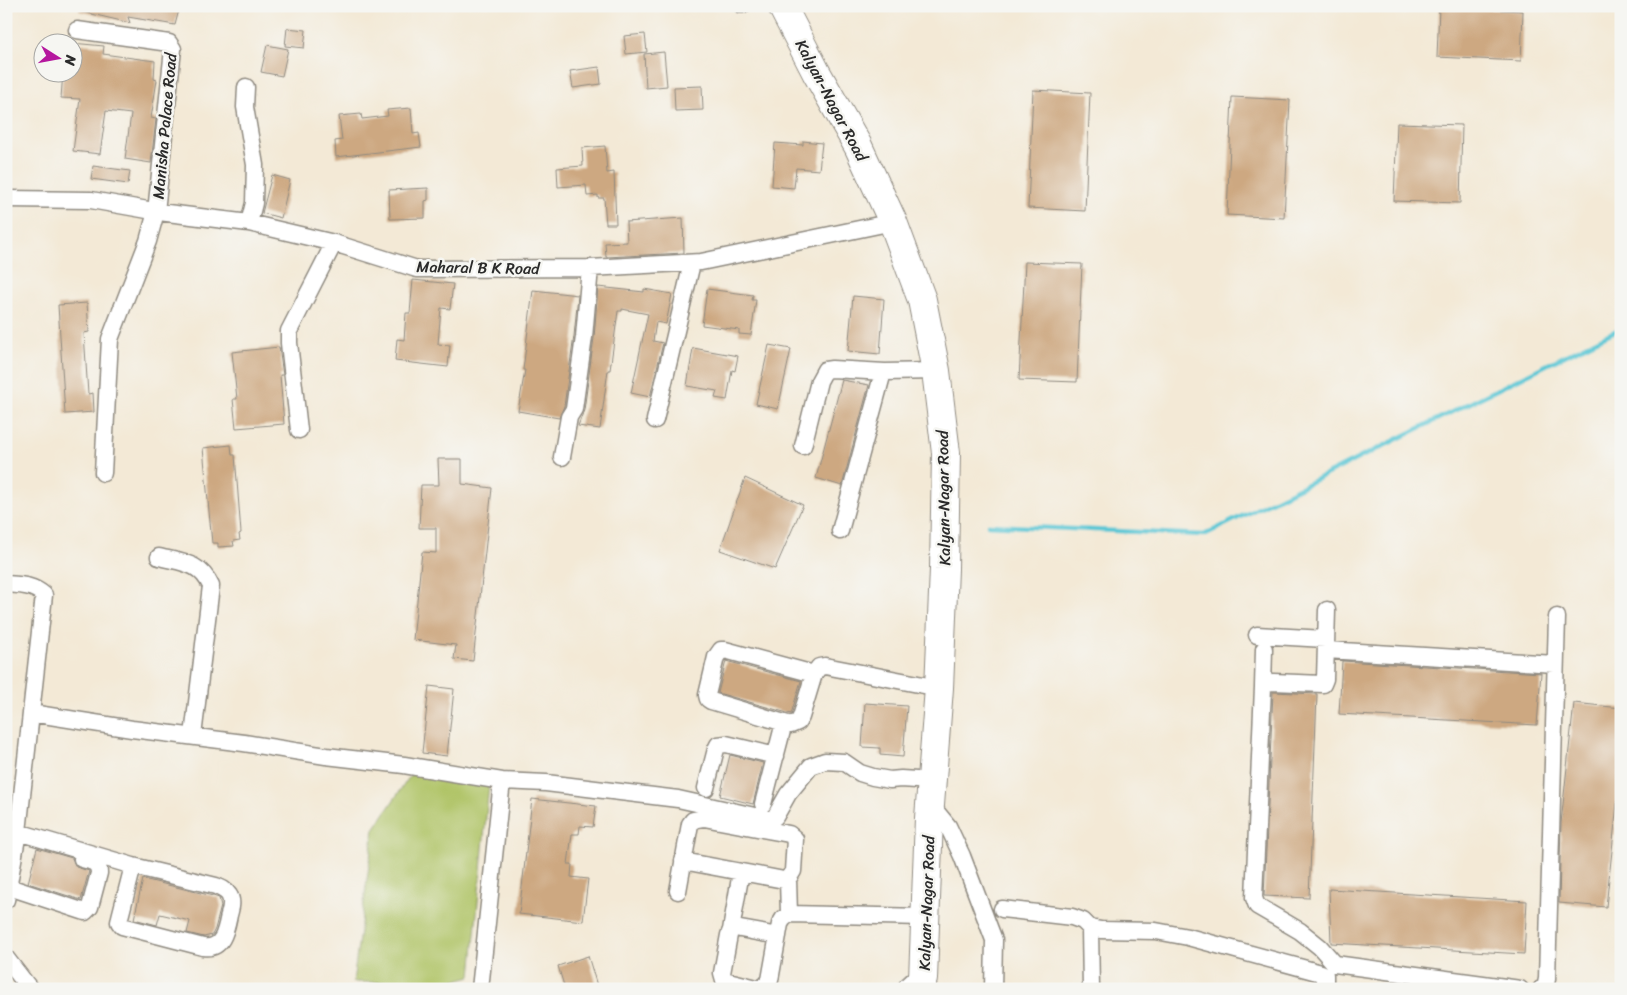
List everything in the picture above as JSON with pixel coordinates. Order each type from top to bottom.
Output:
[{"type":"highway","name":"Kalyan-Nagar Road","points":[[782,6],[816,72],[858,146],[893,222],[922,300],[936,371],[946,453],[944,569],[939,688],[924,917],[922,985]]},
{"type":"street","name":"Manisha Palace Road","points":[[77,30],[169,43],[174,49],[156,212],[148,241],[110,339],[103,473]]},
{"type":"street","points":[[246,87],[244,107],[255,164],[254,203],[249,223]]},
{"type":"street","name":"Maharal B K Road","points":[[6,199],[91,200],[156,212],[249,223],[334,243],[417,269],[590,268],[692,263],[893,222]]},
{"type":"street","points":[[299,430],[289,331],[334,243]]},
{"type":"street","points":[[655,420],[692,263]]},
{"type":"street","points":[[562,457],[569,417],[574,409],[584,337],[590,268]]},
{"type":"street","points":[[803,446],[819,381],[825,370],[936,371]]},
{"type":"street","points":[[840,531],[882,376],[885,372]]},
{"type":"street","points":[[159,557],[198,568],[206,576],[211,586],[194,736]]},
{"type":"street","points":[[6,584],[38,589],[44,596],[17,837],[8,894],[85,912],[90,907],[99,873],[99,867],[96,863],[17,837]]},
{"type":"street","points":[[1263,687],[1273,682],[1323,684],[1325,679],[1327,610]]},
{"type":"street","points":[[1541,989],[1545,988],[1547,979],[1557,617]]},
{"type":"street","points":[[1520,989],[1336,964],[1320,947],[1300,931],[1257,906],[1254,898],[1263,687],[1261,642],[1325,645],[1556,664]]},
{"type":"street","points":[[814,674],[725,650],[718,652],[707,695],[711,701],[791,725],[798,722],[814,674],[819,667],[825,666],[939,688]]},
{"type":"street","points":[[31,712],[132,729],[404,765],[502,781],[546,783],[678,799],[768,819],[775,817],[788,794],[811,766],[825,761],[844,762],[860,773],[873,778],[901,779],[931,792],[962,856],[994,940],[993,989]]},
{"type":"street","points":[[763,804],[784,723]]},
{"type":"street","points":[[706,788],[718,745],[726,744],[776,756]]},
{"type":"street","points":[[480,989],[502,781]]},
{"type":"street","points":[[678,891],[683,862],[690,824],[697,818],[793,836],[795,839],[793,871],[791,877],[784,880],[683,862]]},
{"type":"street","points":[[17,837],[216,886],[225,890],[230,896],[232,903],[225,935],[220,942],[214,947],[202,947],[122,926],[119,922],[133,866]]},
{"type":"street","points":[[741,872],[722,977],[728,982],[757,988],[767,985],[770,980],[783,919],[789,914],[924,917]]},
{"type":"street","points":[[788,879],[789,914]]},
{"type":"street","points":[[1002,909],[1072,917],[1083,921],[1090,928],[1101,930],[1156,932],[1188,937],[1321,973],[1325,975],[1325,989]]},
{"type":"street","points":[[732,930],[735,928],[778,936]]},
{"type":"street","points":[[1090,928],[1091,989]]},
{"type":"street","points":[[6,958],[30,989]]},
{"type":"green space","points":[[414,770],[489,785],[471,976],[445,983],[353,982],[374,829]]},
{"type":"building","points":[[80,6],[180,6],[175,25],[128,17],[130,23],[79,11]]},
{"type":"building","points":[[1439,7],[1523,11],[1521,61],[1437,57]]},
{"type":"building","points":[[287,28],[306,30],[304,48],[285,46]]},
{"type":"building","points":[[645,34],[647,52],[626,54],[624,36]]},
{"type":"building","points":[[82,44],[104,46],[103,54],[155,61],[154,79],[157,80],[151,118],[156,119],[151,163],[125,159],[131,114],[106,111],[100,154],[73,151],[80,99],[61,98],[62,82],[82,82]]},
{"type":"building","points":[[267,45],[288,49],[282,76],[261,72]]},
{"type":"building","points":[[664,52],[667,86],[646,88],[644,54]]},
{"type":"building","points":[[599,67],[601,84],[573,88],[570,71]]},
{"type":"building","points":[[702,86],[703,110],[675,111],[674,87]]},
{"type":"building","points":[[1033,90],[1090,93],[1085,211],[1028,208]]},
{"type":"building","points":[[1232,97],[1290,100],[1284,218],[1227,215]]},
{"type":"building","points":[[411,108],[413,134],[419,133],[421,147],[336,157],[335,141],[342,140],[339,116],[361,114],[362,119],[388,116],[387,110]]},
{"type":"building","points":[[1397,123],[1462,125],[1460,203],[1394,201]]},
{"type":"building","points":[[803,141],[822,143],[819,170],[796,168],[794,188],[772,186],[775,143],[803,145]]},
{"type":"building","points":[[605,146],[607,173],[614,172],[616,224],[606,224],[604,198],[598,198],[598,195],[587,196],[586,185],[558,187],[557,168],[583,166],[582,148]]},
{"type":"building","points":[[93,166],[130,171],[128,184],[91,179]]},
{"type":"building","points":[[272,175],[290,180],[281,218],[262,213]]},
{"type":"building","points":[[428,188],[428,200],[425,201],[425,218],[390,219],[389,190]]},
{"type":"building","points":[[683,218],[684,253],[606,257],[605,243],[627,242],[626,222]]},
{"type":"building","points":[[1025,262],[1082,264],[1077,382],[1019,380]]},
{"type":"building","points":[[413,280],[453,284],[450,309],[441,308],[438,344],[450,345],[448,367],[395,361],[397,339],[404,340],[406,313],[410,313]]},
{"type":"building","points":[[598,287],[644,292],[644,289],[672,294],[666,324],[656,322],[653,341],[663,343],[650,397],[631,393],[648,314],[622,309],[622,311],[618,311],[600,429],[578,426],[584,410],[594,338]]},
{"type":"building","points":[[707,289],[753,295],[752,300],[756,300],[751,335],[739,334],[739,330],[702,325]]},
{"type":"building","points":[[533,290],[578,295],[564,406],[559,418],[518,411],[525,370],[523,370]]},
{"type":"building","points":[[853,296],[884,299],[880,354],[848,351]]},
{"type":"building","points":[[87,303],[89,332],[84,333],[88,394],[93,393],[94,412],[65,414],[58,305]]},
{"type":"building","points":[[769,345],[791,349],[778,409],[756,404]]},
{"type":"building","points":[[279,347],[283,375],[280,375],[284,424],[236,428],[233,399],[237,399],[232,352]]},
{"type":"building","points":[[693,348],[738,356],[735,371],[732,370],[727,400],[715,398],[717,391],[687,386]]},
{"type":"building","points":[[842,380],[869,385],[842,486],[816,478]]},
{"type":"building","points":[[231,445],[232,455],[235,455],[241,533],[239,534],[240,540],[233,541],[234,546],[218,547],[218,543],[212,543],[203,448]]},
{"type":"building","points":[[438,459],[462,459],[462,484],[492,488],[473,661],[454,659],[456,645],[413,640],[422,552],[436,553],[436,528],[419,528],[421,485],[439,485]]},
{"type":"building","points":[[745,478],[803,505],[775,569],[720,550]]},
{"type":"building","points":[[726,661],[801,681],[791,714],[718,693]]},
{"type":"building","points":[[1342,661],[1541,673],[1537,725],[1339,714]]},
{"type":"building","points":[[429,686],[454,689],[447,756],[422,753]]},
{"type":"building","points":[[1273,692],[1317,694],[1309,898],[1264,896]]},
{"type":"building","points":[[865,703],[907,706],[903,757],[880,755],[880,748],[862,747]]},
{"type":"building","points":[[1574,703],[1621,708],[1621,766],[1606,907],[1559,903],[1561,823]]},
{"type":"building","points":[[730,755],[763,763],[753,804],[720,796]]},
{"type":"building","points":[[532,799],[596,806],[593,827],[580,826],[579,834],[572,834],[568,864],[572,864],[571,877],[588,879],[583,921],[519,914]]},
{"type":"building","points":[[37,848],[72,858],[76,867],[89,871],[81,900],[28,883]]},
{"type":"building","points":[[143,879],[219,898],[221,906],[212,935],[204,937],[187,933],[190,921],[160,914],[157,925],[134,919]]},
{"type":"building","points":[[1329,889],[1527,901],[1524,954],[1331,943]]},
{"type":"building","points":[[588,956],[598,989],[565,989],[558,966]]},
{"type":"waterway","points":[[988,525],[1204,535],[1621,328]]}]
